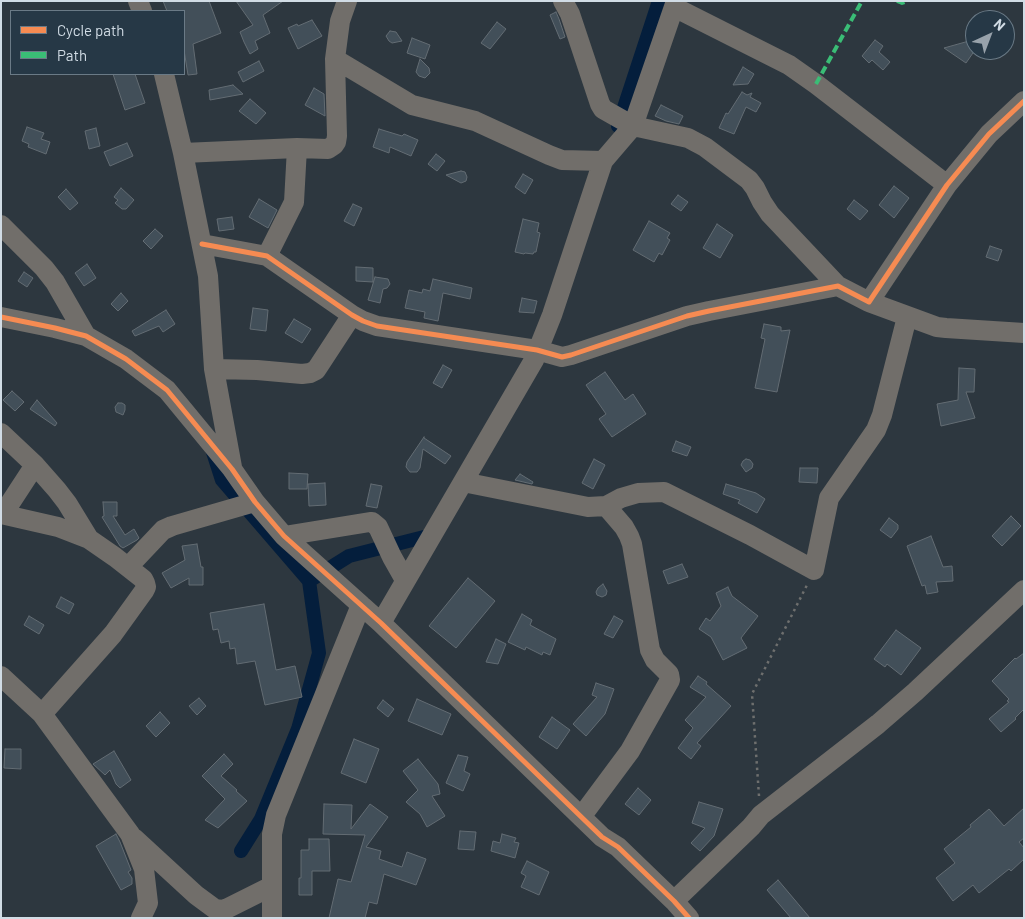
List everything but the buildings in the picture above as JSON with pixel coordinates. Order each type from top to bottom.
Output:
[{"type":"street","points":[[184,153],[297,148],[328,149],[334,145],[337,136],[334,58],[340,21],[347,1]]},
{"type":"street","points":[[563,1],[570,14],[603,109],[633,126],[688,138],[705,147],[749,180],[770,214],[838,286],[869,302],[907,317],[946,328],[1024,333]]},
{"type":"street","points":[[381,623],[534,360],[552,315],[603,161],[633,126],[675,4],[789,66],[816,84],[947,185]]},
{"type":"street","points":[[334,58],[412,105],[475,122],[549,156],[562,160],[603,161]]},
{"type":"street","points":[[164,75],[184,153],[208,276],[214,369],[232,469]]},
{"type":"street","points":[[869,302],[947,185],[989,134],[1024,102]]},
{"type":"street","points":[[267,256],[294,202],[297,148]]},
{"type":"street","points":[[1,225],[44,268],[55,282],[86,336]]},
{"type":"street","points":[[202,244],[267,256],[352,315],[377,326],[537,350],[562,357],[687,316],[838,286]]},
{"type":"street","points":[[214,369],[310,373],[316,370],[352,315]]},
{"type":"street","points":[[1,317],[86,336],[126,359],[167,390],[284,536],[381,623],[581,817],[602,838],[612,854],[674,909],[689,918]]},
{"type":"street","points":[[462,482],[588,507],[606,506],[621,498],[638,493],[664,492],[750,535],[814,570],[829,498],[876,430],[882,415],[907,317]]},
{"type":"street","points":[[1,433],[35,465],[67,503],[89,539]]},
{"type":"street","points":[[35,465],[2,514],[58,527],[89,539],[128,567],[143,580],[146,587],[113,634],[42,714]]},
{"type":"street","points":[[128,567],[163,530],[255,502]]},
{"type":"street","points":[[581,817],[630,751],[670,680],[667,671],[655,660],[650,650],[629,536],[624,527],[606,506]]},
{"type":"street","points":[[284,536],[372,522],[378,527],[392,557],[406,580]]},
{"type":"street","points":[[674,909],[761,815],[878,724],[1024,590]]},
{"type":"street","points":[[272,918],[272,834],[276,815],[361,606]]},
{"type":"street","points":[[1,676],[42,714],[130,834],[196,895],[215,909],[222,910],[272,886]]},
{"type":"street","points":[[130,834],[144,869],[148,903],[140,918]]},
{"type":"path","points":[[761,815],[752,694],[814,570]]},
{"type":"waterway","points":[[618,126],[659,1]]},
{"type":"waterway","points":[[212,449],[222,480],[309,581],[319,653],[298,729],[261,819],[241,851]]},
{"type":"waterway","points":[[309,581],[349,556],[428,536],[433,530]]},
{"type":"marked path","points":[[816,84],[862,1]]},
{"type":"marked path","points":[[897,1],[902,3],[907,1]]},
{"type":"cycle path","points":[[202,244],[267,256],[352,315],[377,326],[537,350],[562,357],[687,316],[838,286],[869,302],[947,185],[989,134],[1024,101]]},
{"type":"cycle path","points":[[1,317],[86,336],[126,359],[167,390],[284,536],[381,623],[602,837],[618,847],[689,918]]}]
